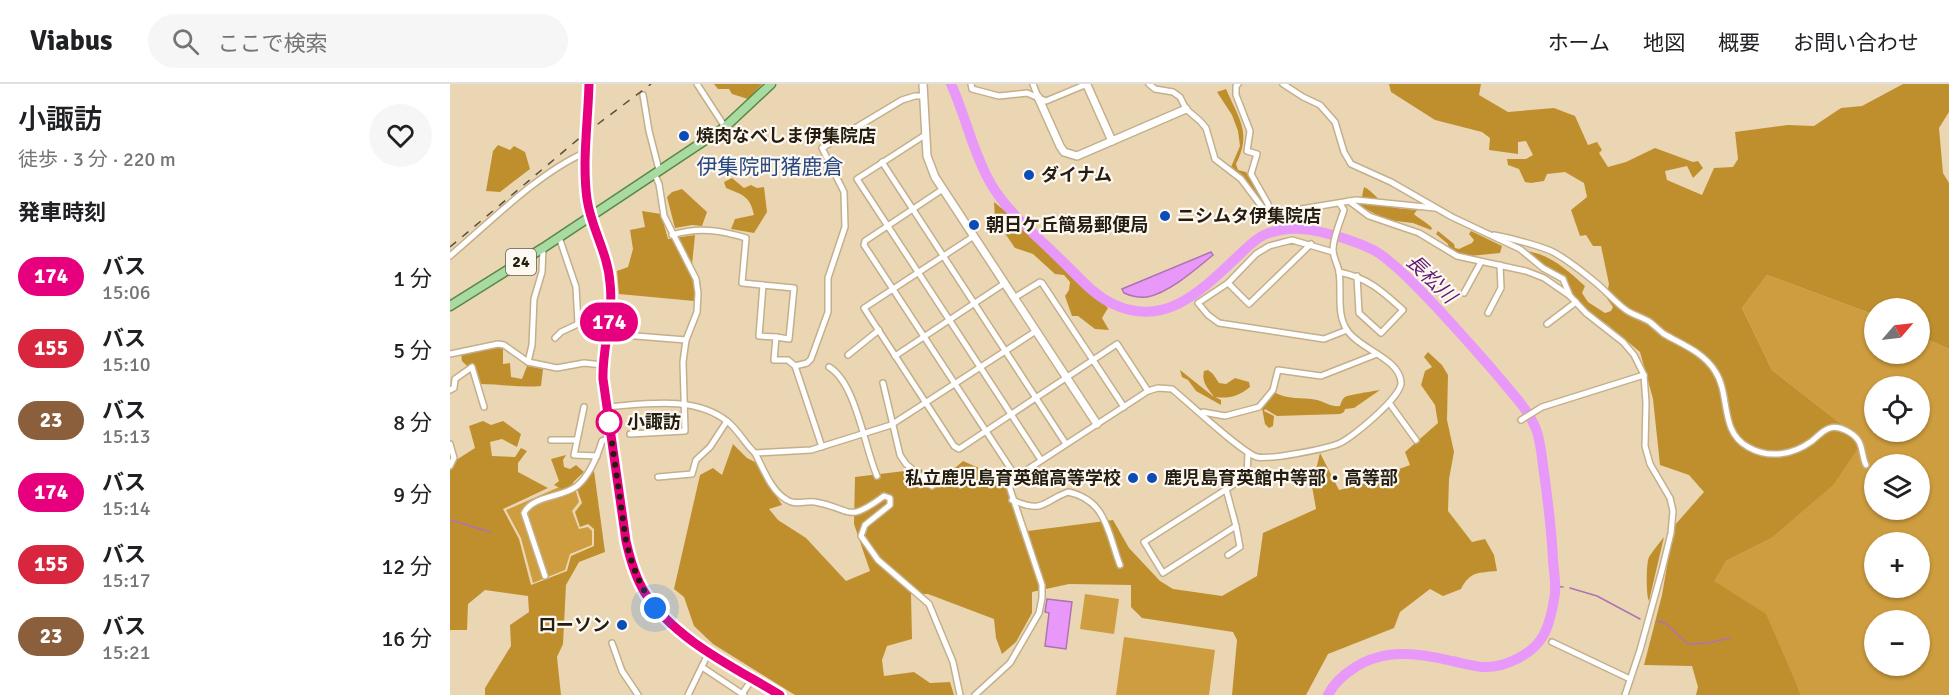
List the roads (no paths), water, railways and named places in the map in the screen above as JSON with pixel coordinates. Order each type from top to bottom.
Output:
[{"type":"main road","points":[[589,84],[586,152],[587,198],[609,273],[611,296],[603,365],[606,407],[626,541],[636,577],[655,608],[666,620],[709,652],[780,695]]},
{"type":"main road","name":"24","points":[[450,306],[543,248],[725,127],[771,84]]},
{"type":"street","points":[[698,84],[725,127]]},
{"type":"street","points":[[923,84],[922,96],[929,164],[943,189],[1097,424]]},
{"type":"street","points":[[971,84],[972,88],[999,96],[1027,93],[1046,101],[1087,85],[1112,141]]},
{"type":"street","points":[[1032,84],[1060,146],[1064,152],[1071,155],[1081,155],[1186,109]]},
{"type":"street","points":[[1149,84],[1155,89],[1167,87],[1180,97],[1186,109],[1206,128],[1215,159],[1241,179],[1265,212],[1272,217]]},
{"type":"street","points":[[1238,84],[1236,95],[1250,131],[1247,151],[1257,154],[1251,174],[1268,204],[1272,217]]},
{"type":"street","points":[[1283,84],[1303,98],[1320,105],[1335,122],[1344,152],[1351,164],[1391,182],[1452,217],[1494,235],[1552,251],[1594,281],[1625,309],[1706,358],[1722,386],[1731,431],[1747,447],[1759,453],[1779,455],[1798,450],[1828,429],[1835,427],[1846,430],[1856,437],[1862,446],[1864,456]]},
{"type":"street","points":[[630,434],[685,431],[683,362],[686,340],[697,312],[698,293],[696,279],[664,216],[643,95]]},
{"type":"street","points":[[795,366],[807,363],[811,359],[828,312],[828,278],[845,227],[843,192],[822,148],[902,100],[922,96]]},
{"type":"street","points":[[925,135],[857,179],[1041,460]]},
{"type":"street","points":[[450,256],[520,195],[572,158],[586,152]]},
{"type":"street","points":[[882,162],[1066,444]]},
{"type":"street","points":[[943,189],[865,241],[864,245],[1016,477]]},
{"type":"street","points":[[1272,217],[1291,211],[1356,200],[1439,208]]},
{"type":"street","points":[[1349,201],[1369,216],[1412,230],[1457,256],[1526,270],[1554,284],[1623,342],[1634,355],[1644,375],[1645,446],[1650,464],[1670,498],[1673,511],[1671,533],[1662,570],[1625,695]]},
{"type":"street","points":[[975,695],[1010,663],[1039,613],[1041,605],[1042,585],[1012,500],[1010,481],[1148,391],[1158,388],[1172,389],[1248,453],[1267,458],[1338,444],[1390,404],[1401,388],[1401,382],[1392,366],[1355,339],[1347,330],[1342,317],[1339,272],[1333,250],[1344,210],[1340,204]]},
{"type":"street","points":[[672,235],[689,230],[720,231],[746,238],[742,283],[763,285],[794,288],[789,339],[759,336],[763,285]]},
{"type":"street","points":[[1494,235],[1504,243],[1520,249],[1543,268],[1563,279],[1570,296]]},
{"type":"street","points":[[974,236],[864,308],[954,446],[958,448],[986,431],[1118,344],[1148,391]]},
{"type":"street","points":[[559,237],[576,287],[578,324]]},
{"type":"street","points":[[1333,250],[1292,240],[1269,246],[1256,254],[1228,283],[1198,303],[1219,323],[1324,339],[1347,330]]},
{"type":"street","points":[[1228,283],[1249,304],[1311,244]]},
{"type":"street","points":[[528,362],[532,345],[534,299],[542,272],[543,248]]},
{"type":"street","points":[[1464,293],[1481,262]]},
{"type":"street","points":[[1488,313],[1501,288],[1500,265]]},
{"type":"street","points":[[1339,272],[1357,276],[1379,288],[1402,310],[1381,333],[1359,313],[1357,276]]},
{"type":"street","points":[[1014,298],[1040,282],[1042,283],[1124,407]]},
{"type":"street","points":[[895,356],[1005,283]]},
{"type":"street","points":[[1547,324],[1576,302]]},
{"type":"street","points":[[555,338],[561,332],[578,324],[609,324]]},
{"type":"street","points":[[848,355],[879,330]]},
{"type":"street","points":[[755,453],[767,454],[822,447],[892,424],[1035,331]]},
{"type":"street","points":[[623,335],[686,340]]},
{"type":"street","points":[[776,337],[774,360],[788,360],[795,366],[822,447]]},
{"type":"street","points":[[450,354],[498,344],[504,345],[528,362],[557,368],[584,363],[603,365]]},
{"type":"street","points":[[1200,412],[1225,416],[1259,407],[1273,390],[1278,370],[1321,376],[1377,354]]},
{"type":"street","points":[[450,390],[454,388],[455,380],[472,367],[484,407]]},
{"type":"street","points":[[829,367],[837,372],[849,390],[877,476]]},
{"type":"street","points":[[1522,419],[1539,408],[1644,375]]},
{"type":"street","points":[[883,383],[900,455],[906,464],[932,486]]},
{"type":"street","points":[[606,407],[683,403],[715,414],[737,430],[755,453],[770,481],[787,501],[816,502],[849,513],[868,508],[884,496],[890,498],[890,505],[865,525],[861,536],[878,560],[929,604],[953,662],[960,695]]},
{"type":"street","points":[[1390,404],[1416,440]]},
{"type":"street","points":[[584,407],[574,455],[597,456]]},
{"type":"street","points":[[658,477],[692,474],[696,460],[710,447],[727,421]]},
{"type":"street","points":[[545,576],[524,513],[531,504],[567,492],[576,486],[589,471],[602,441],[611,437]]},
{"type":"street","points":[[551,440],[576,440]]},
{"type":"street","points":[[450,444],[454,458],[450,466]]},
{"type":"street","points":[[1236,526],[1163,573],[1144,542],[1247,476],[1248,453]]},
{"type":"street","points":[[1226,489],[1240,547],[1228,555]]},
{"type":"street","points":[[1012,500],[1030,507],[1039,507],[1068,492],[1084,499],[1100,512],[1106,521],[1120,565]]},
{"type":"street","points":[[612,642],[622,671],[638,695]]},
{"type":"street","points":[[1552,642],[1630,679]]},
{"type":"street","points":[[688,695],[709,652]]},
{"type":"street","points":[[702,667],[743,694],[753,678]]},
{"type":"waterway","name":"長松川","points":[[951,84],[979,160],[998,195],[1023,224],[1085,284],[1105,300],[1131,310],[1149,312],[1165,309],[1194,294],[1264,235],[1287,229],[1331,234],[1373,250],[1404,274],[1480,355],[1530,416],[1538,434],[1541,451],[1550,517],[1555,585],[1549,621],[1538,643],[1517,659],[1491,667],[1414,654],[1377,657],[1346,673],[1328,695]]},
{"type":"waterway","points":[[450,520],[490,532]]},
{"type":"waterway","points":[[1555,586],[1563,587]]},
{"type":"waterway","points":[[1570,588],[1597,596],[1640,619]]},
{"type":"waterway","points":[[1657,621],[1665,623],[1688,644],[1708,643],[1730,638]]},
{"type":"railway","points":[[450,247],[582,136],[651,84]]},
{"type":"place","name":"焼肉なべしま伊集院店","points":[[684,136]]},
{"type":"place","name":"ダイナム","points":[[1029,175]]},
{"type":"place","name":"ニシムタ伊集院店","points":[[1165,216]]},
{"type":"place","name":"朝日ケ丘簡易郵便局","points":[[974,225]]},
{"type":"place","name":"小諏訪","points":[[609,422]]},
{"type":"place","name":"私立鹿児島育英館高等学校","points":[[1133,478]]},
{"type":"place","name":"鹿児島育英館中等部・高等部","points":[[1152,478]]},
{"type":"place","name":"ローソン","points":[[622,625]]},
{"type":"district","name":"伊集院町猪鹿倉","points":[[770,167]]}]
